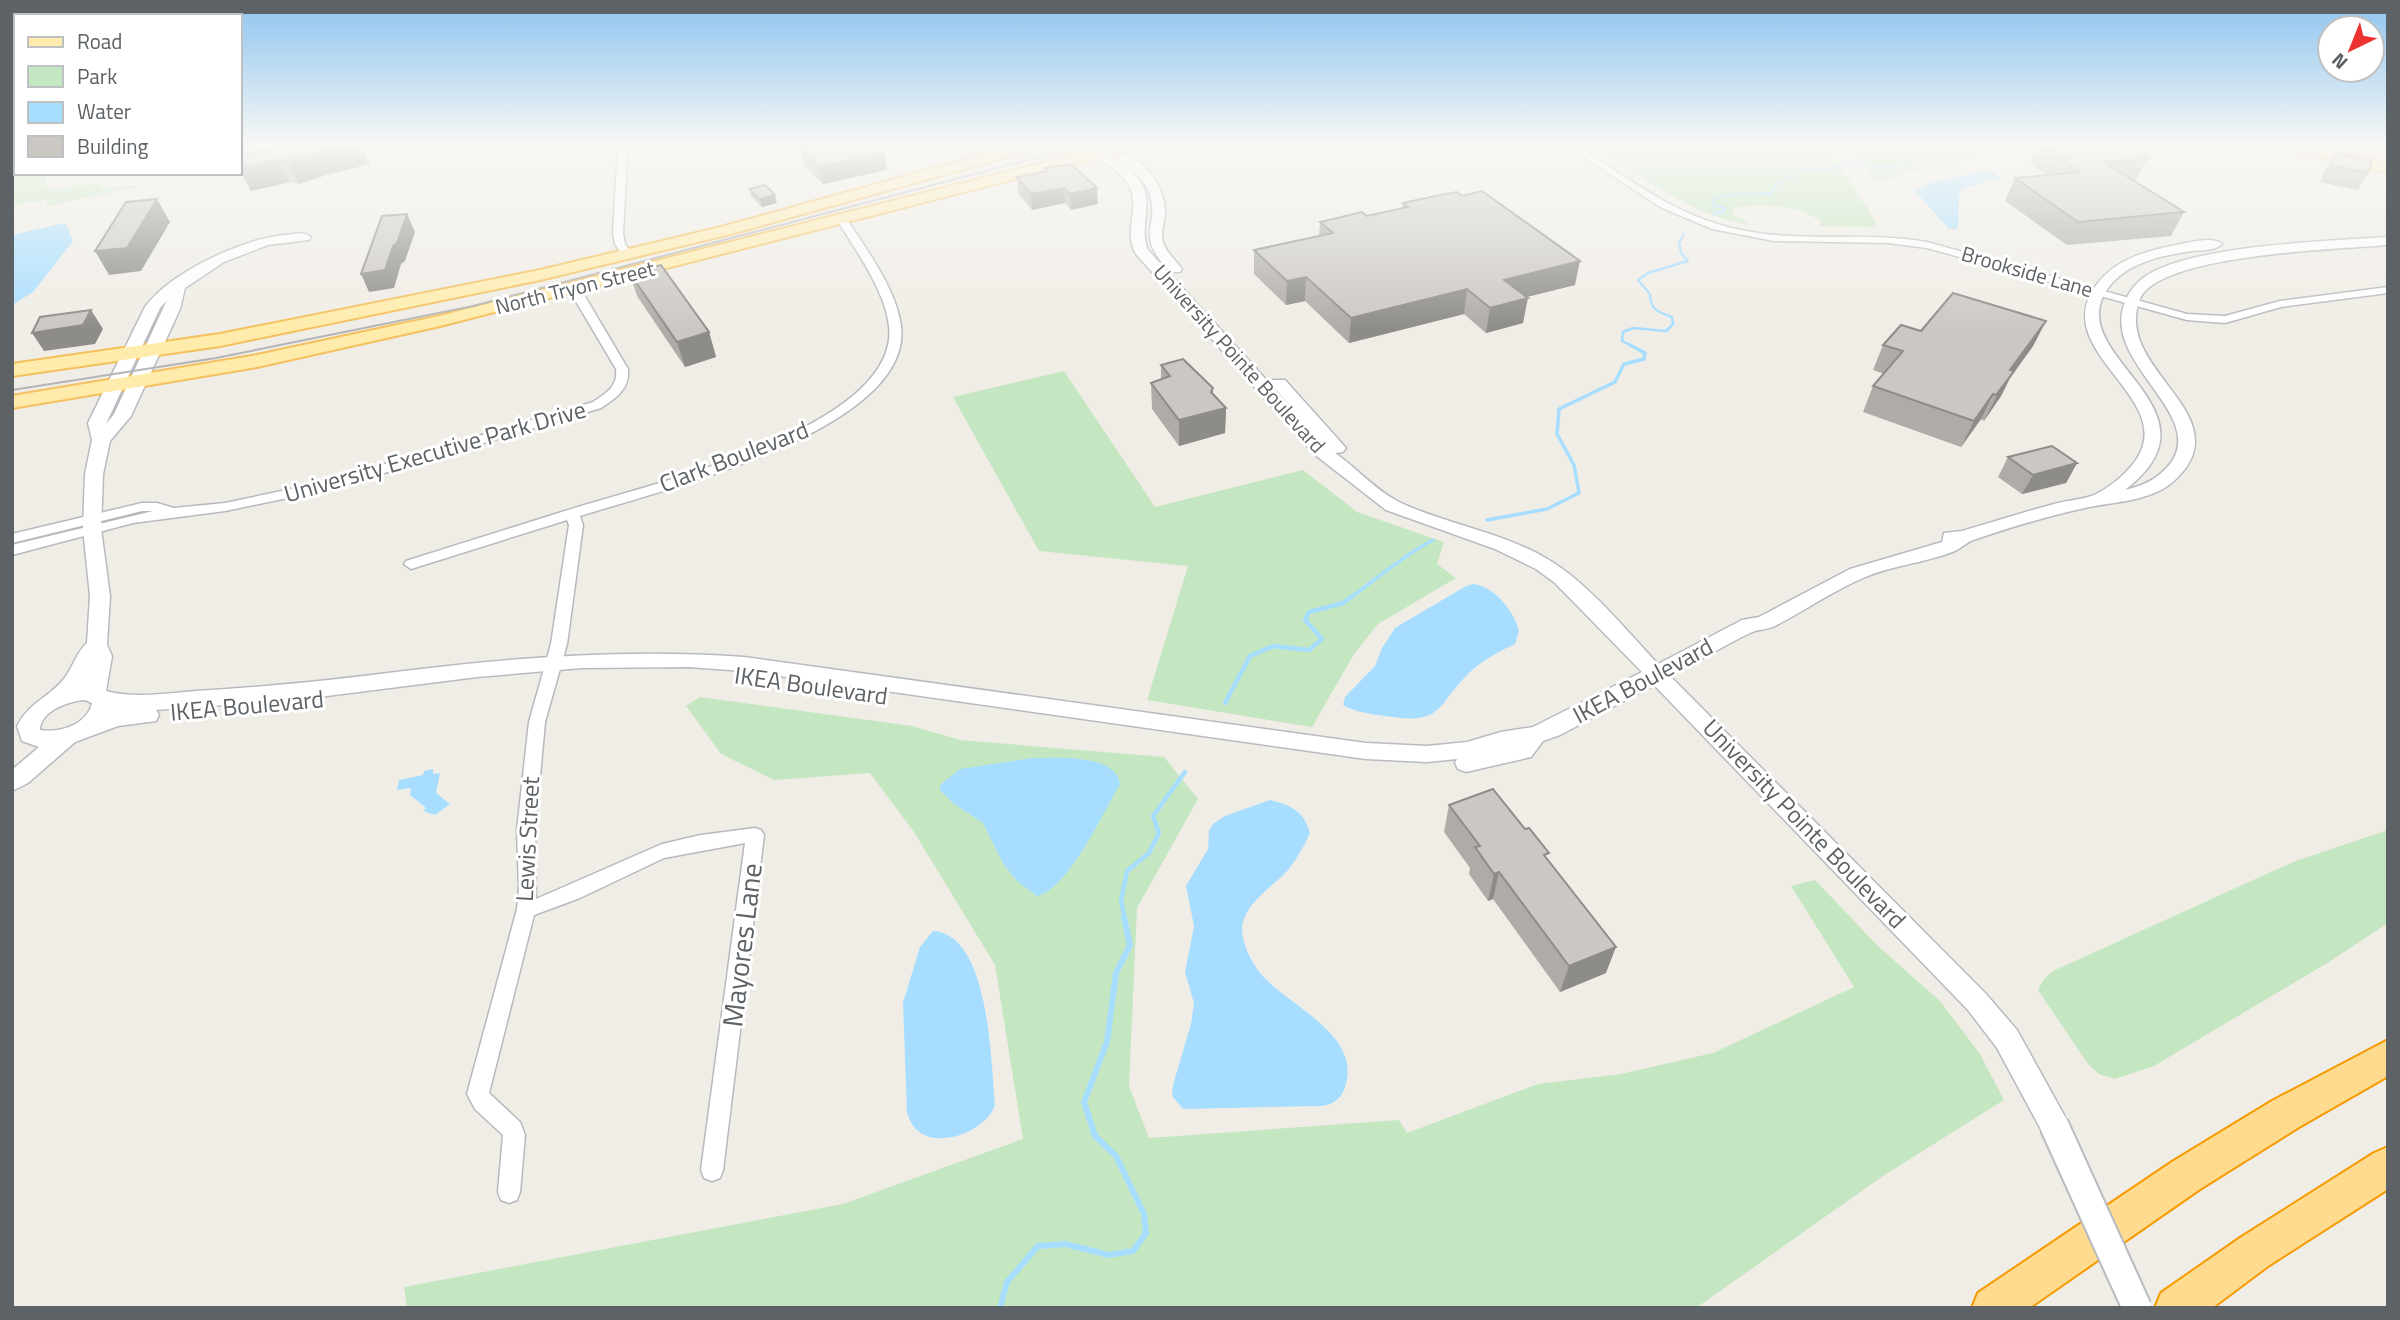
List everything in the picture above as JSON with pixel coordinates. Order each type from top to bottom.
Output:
[{"type":"highway","points":[[1993,1308],[2165,1190],[2298,1104],[2388,1057]]},
{"type":"highway","points":[[2176,1308],[2254,1252],[2388,1166]]},
{"type":"main road","name":"North Tryon Street","points":[[12,370],[155,350],[332,318],[627,254],[813,207]]},
{"type":"main road","name":"North Tryon Street","points":[[12,402],[131,376],[324,347],[574,288],[890,207]]},
{"type":"street","points":[[619,207],[618,233],[620,244],[627,254]]},
{"type":"street","name":"University Pointe Boulevard","points":[[1139,207],[1135,227],[1136,241],[1141,251],[1320,450],[1343,466],[1363,487],[1388,503],[1502,544],[1549,568],[1581,595],[1977,1002],[2007,1039],[2054,1125],[2137,1308]]},
{"type":"street","name":"University Pointe Boulevard","points":[[1157,207],[1155,241],[1160,252],[1194,294],[1336,446],[1343,466]]},
{"type":"street","name":"Brookside Lane","points":[[1666,207],[1717,229],[1774,238],[1863,237],[1909,241],[2187,317],[2225,320],[2280,304],[2388,290]]},
{"type":"street","name":"Clark Boulevard","points":[[411,564],[740,458],[795,437],[841,410],[873,382],[894,346],[894,322],[887,300],[842,220]]},
{"type":"street","points":[[2388,228],[2168,251],[2147,257],[2122,269],[2105,282],[2093,314],[2098,338],[2147,412],[2153,433],[2164,445],[2185,456],[2189,444],[2188,431],[2130,339],[2126,318],[2140,287],[2172,268],[2204,259],[2388,241]]},
{"type":"street","points":[[2271,252],[2302,242],[2336,238],[2330,233]]},
{"type":"street","points":[[12,770],[27,748],[30,720],[75,680],[88,654],[97,646],[100,596],[92,524],[94,474],[101,440],[122,416],[131,376],[132,352],[155,303],[205,266],[244,248],[273,240],[303,237]]},
{"type":"street","points":[[131,376],[155,350],[176,301],[178,287]]},
{"type":"street","name":"University Executive Park Drive","points":[[12,539],[92,524],[236,505],[341,482],[558,419],[605,401],[619,388],[623,379],[622,369],[574,288]]},
{"type":"street","points":[[2099,293],[2107,301],[2105,326],[2112,344],[2166,395]]},
{"type":"street","name":"IKEA Boulevard","points":[[2101,499],[2140,469],[2150,452],[2153,433]]},
{"type":"street","name":"IKEA Boulevard","points":[[47,705],[78,692],[130,703],[269,694],[472,669],[643,669],[721,674],[1017,709],[1406,767],[1446,765],[1493,759],[1523,751],[1535,735],[1658,675],[1749,625],[1764,623],[1857,573],[1944,548],[1963,537],[2101,499],[2127,496],[2152,487],[2171,475],[2185,456]]},
{"type":"street","name":"Lewis Street","points":[[509,1192],[514,1135],[512,1129],[478,1094],[526,909],[526,830],[536,735],[539,710],[552,667],[576,525],[572,513]]},
{"type":"street","name":"University Executive Park Drive","points":[[12,550],[92,524]]},
{"type":"street","points":[[12,782],[26,774],[48,751],[93,721],[102,710],[103,701],[97,695],[94,683],[103,658],[102,651],[97,646]]},
{"type":"street","name":"IKEA Boulevard","points":[[75,732],[128,717],[317,701],[552,667]]},
{"type":"street","points":[[28,731],[34,738],[41,739],[75,732]]},
{"type":"street","name":"Mayores Lane","points":[[526,909],[549,904],[662,852],[697,843],[755,835],[712,1170]]},
{"type":"green space","points":[[1694,207],[1750,207],[1734,208],[1734,215],[1748,222],[1744,224]]},
{"type":"green space","points":[[1772,207],[1866,207],[1877,224],[1873,227],[1820,226],[1821,221],[1790,209]]},
{"type":"green space","points":[[1064,371],[1155,507],[1303,470],[1357,512],[1444,542],[1437,564],[1456,578],[1378,624],[1354,654],[1312,727],[1147,700],[1188,566],[1039,551],[953,397]]},
{"type":"green space","points":[[700,697],[912,726],[960,740],[1164,757],[1198,799],[1137,908],[1129,1086],[1149,1138],[1399,1120],[1407,1133],[1538,1084],[1621,1074],[1713,1053],[1854,987],[1791,886],[1815,880],[1878,946],[1940,1001],[1980,1054],[2004,1100],[1883,1176],[1696,1308],[407,1308],[404,1287],[843,1204],[1023,1139],[995,965],[914,832],[870,773],[774,780],[721,754],[686,706]]},
{"type":"green space","points":[[2388,830],[2388,923],[2329,962],[2154,1066],[2115,1079],[2099,1074],[2088,1064],[2038,990],[2044,979],[2053,971],[2293,862]]},
{"type":"water","points":[[1929,207],[1959,207],[1958,227],[1955,230],[1948,228]]},
{"type":"water","points":[[66,224],[73,241],[33,292],[12,305],[12,235]]},
{"type":"water","points":[[1474,584],[1496,595],[1513,615],[1519,631],[1515,644],[1474,668],[1443,704],[1428,716],[1385,716],[1343,705],[1345,697],[1375,666],[1382,648],[1395,628],[1466,586]]},
{"type":"water","points":[[1032,758],[1069,758],[1096,762],[1116,774],[1120,784],[1073,865],[1049,891],[1037,896],[1018,882],[1004,865],[983,823],[954,804],[940,790],[940,785],[960,769]]},
{"type":"water","points":[[433,769],[433,774],[440,773],[436,793],[450,804],[435,815],[423,811],[426,808],[410,795],[411,788],[397,790],[399,780],[423,775],[424,771]]},
{"type":"water","points":[[1270,800],[1296,810],[1304,819],[1310,833],[1288,870],[1248,911],[1242,928],[1244,940],[1250,958],[1260,973],[1333,1036],[1343,1051],[1348,1068],[1345,1087],[1336,1100],[1322,1106],[1183,1109],[1172,1096],[1194,1003],[1185,972],[1194,926],[1186,886],[1208,849],[1209,831],[1213,824],[1225,816]]},
{"type":"water","points":[[933,931],[952,938],[966,954],[977,976],[989,1032],[995,1105],[982,1123],[971,1130],[947,1138],[924,1135],[914,1126],[907,1113],[903,1003],[920,947]]},
{"type":"building","points":[[123,207],[152,207],[127,248],[95,251]]},
{"type":"building","points":[[1408,207],[1504,207],[1580,261],[1504,280],[1528,298],[1490,308],[1467,289],[1351,318],[1306,277],[1287,281],[1254,250],[1333,233],[1320,222],[1362,212],[1367,216]]},
{"type":"building","points":[[2056,207],[2175,207],[2184,212],[2078,222]]},
{"type":"building","points":[[407,214],[385,270],[361,274],[382,216]]},
{"type":"building","points":[[661,265],[709,332],[677,342],[629,272]]},
{"type":"building","points":[[1953,293],[2046,321],[2010,370],[2014,371],[1974,421],[1873,386],[1903,351],[1883,345],[1901,325],[1921,331]]},
{"type":"building","points":[[91,310],[83,325],[32,333],[40,317]]},
{"type":"building","points":[[1183,359],[1213,388],[1211,392],[1226,408],[1179,420],[1151,383],[1170,376],[1161,365]]},
{"type":"building","points":[[2052,446],[2077,463],[2033,475],[2008,457]]},
{"type":"building","points":[[1493,789],[1525,829],[1529,828],[1549,853],[1544,855],[1616,947],[1569,966],[1499,872],[1494,874],[1475,847],[1480,846],[1449,805]]},
{"type":"waterway","points":[[1713,214],[1724,211],[1725,208],[1719,207]]},
{"type":"waterway","points":[[1630,345],[1622,341],[1623,332],[1633,328],[1666,331],[1673,324],[1672,317],[1653,307],[1650,294],[1638,280],[1648,273],[1688,261],[1681,253],[1679,243],[1684,234]]},
{"type":"waterway","points":[[1487,520],[1547,509],[1579,493],[1574,465],[1557,434],[1559,409],[1615,382],[1624,364],[1644,359],[1645,353],[1630,345]]},
{"type":"waterway","points":[[1630,345],[1634,347]]},
{"type":"waterway","points":[[1347,600],[1433,540]]},
{"type":"waterway","points":[[1225,703],[1250,656],[1273,646],[1309,650],[1322,639],[1305,620],[1309,612],[1343,603],[1350,598]]},
{"type":"waterway","points":[[1125,919],[1121,901],[1127,871],[1149,853],[1159,833],[1153,816],[1185,772]]},
{"type":"waterway","points":[[1000,1308],[1007,1282],[1038,1246],[1065,1244],[1109,1255],[1133,1251],[1146,1233],[1144,1214],[1116,1156],[1095,1136],[1084,1102],[1107,1042],[1116,973],[1130,945],[1124,917]]},
{"type":"tram line","points":[[12,390],[216,358],[473,306],[851,207]]}]
